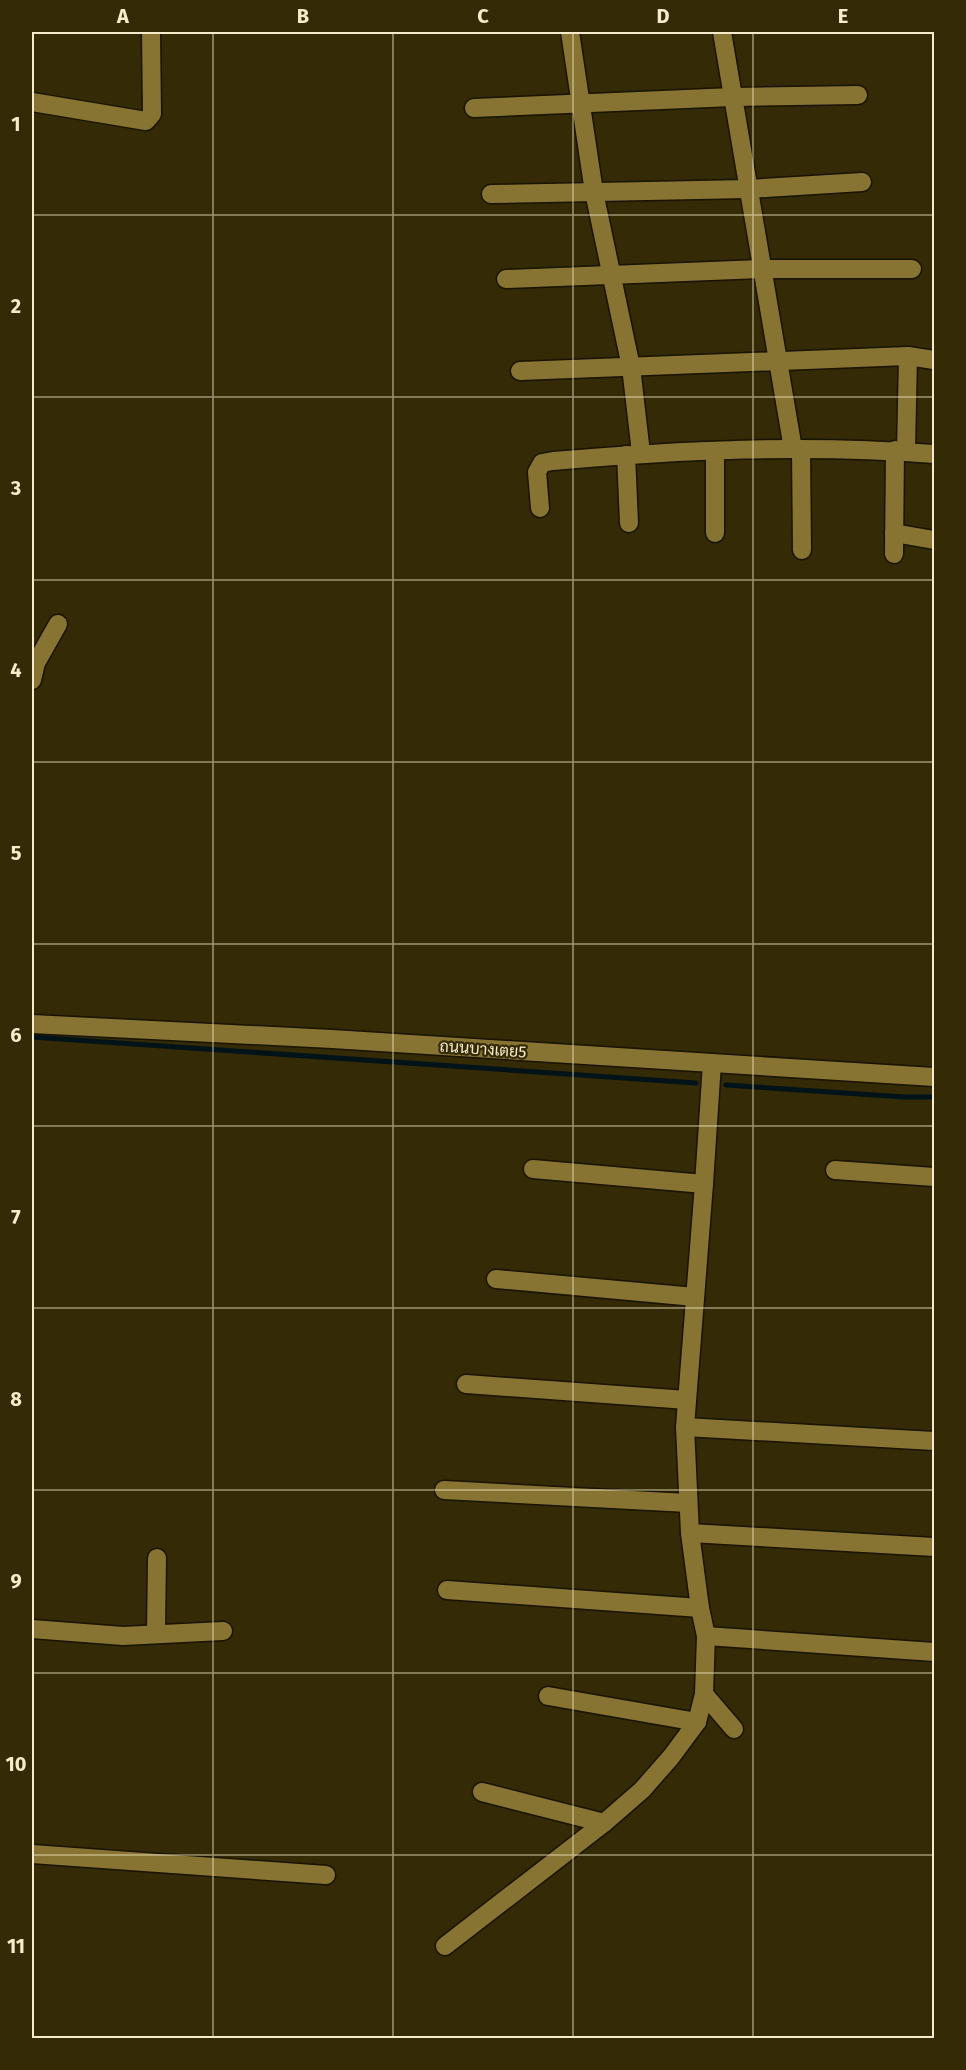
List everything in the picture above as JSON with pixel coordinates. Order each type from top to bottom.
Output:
[{"type":"street","points":[[32,102],[146,121],[152,114],[151,32]]},
{"type":"street","points":[[570,32],[594,192],[631,367],[634,454],[629,523]]},
{"type":"street","points":[[722,32],[777,360],[797,449],[802,550]]},
{"type":"street","points":[[474,108],[858,94]]},
{"type":"street","points":[[491,194],[748,189],[862,182]]},
{"type":"street","points":[[506,279],[761,269],[912,269]]},
{"type":"street","points":[[894,554],[909,356]]},
{"type":"street","points":[[520,371],[909,356],[934,360]]},
{"type":"street","points":[[540,508],[537,472],[542,463],[634,454],[797,449],[934,454]]},
{"type":"street","points":[[715,452],[715,533]]},
{"type":"street","points":[[894,533],[934,540]]},
{"type":"street","points":[[32,680],[36,663],[58,624]]},
{"type":"street","name":"ถนนบางเตย5","points":[[32,1024],[332,1039],[934,1077]]},
{"type":"street","points":[[445,1946],[604,1823],[642,1790],[697,1722],[704,1694],[706,1636],[700,1608],[687,1503],[685,1426],[705,1184],[712,1063]]},
{"type":"street","points":[[533,1169],[705,1184]]},
{"type":"street","points":[[835,1170],[934,1177]]},
{"type":"street","points":[[496,1279],[695,1297]]},
{"type":"street","points":[[466,1384],[687,1400]]},
{"type":"street","points":[[685,1426],[934,1441]]},
{"type":"street","points":[[444,1490],[687,1503]]},
{"type":"street","points":[[690,1533],[934,1547]]},
{"type":"street","points":[[156,1633],[157,1558]]},
{"type":"street","points":[[447,1590],[700,1608]]},
{"type":"street","points":[[32,1629],[101,1635],[223,1631]]},
{"type":"street","points":[[706,1636],[934,1652]]},
{"type":"street","points":[[704,1694],[734,1729]]},
{"type":"street","points":[[548,1696],[697,1722]]},
{"type":"street","points":[[482,1792],[604,1823]]},
{"type":"street","points":[[32,1854],[326,1875]]},
{"type":"waterway","points":[[32,1037],[696,1083]]},
{"type":"waterway","points":[[726,1085],[934,1097]]}]
